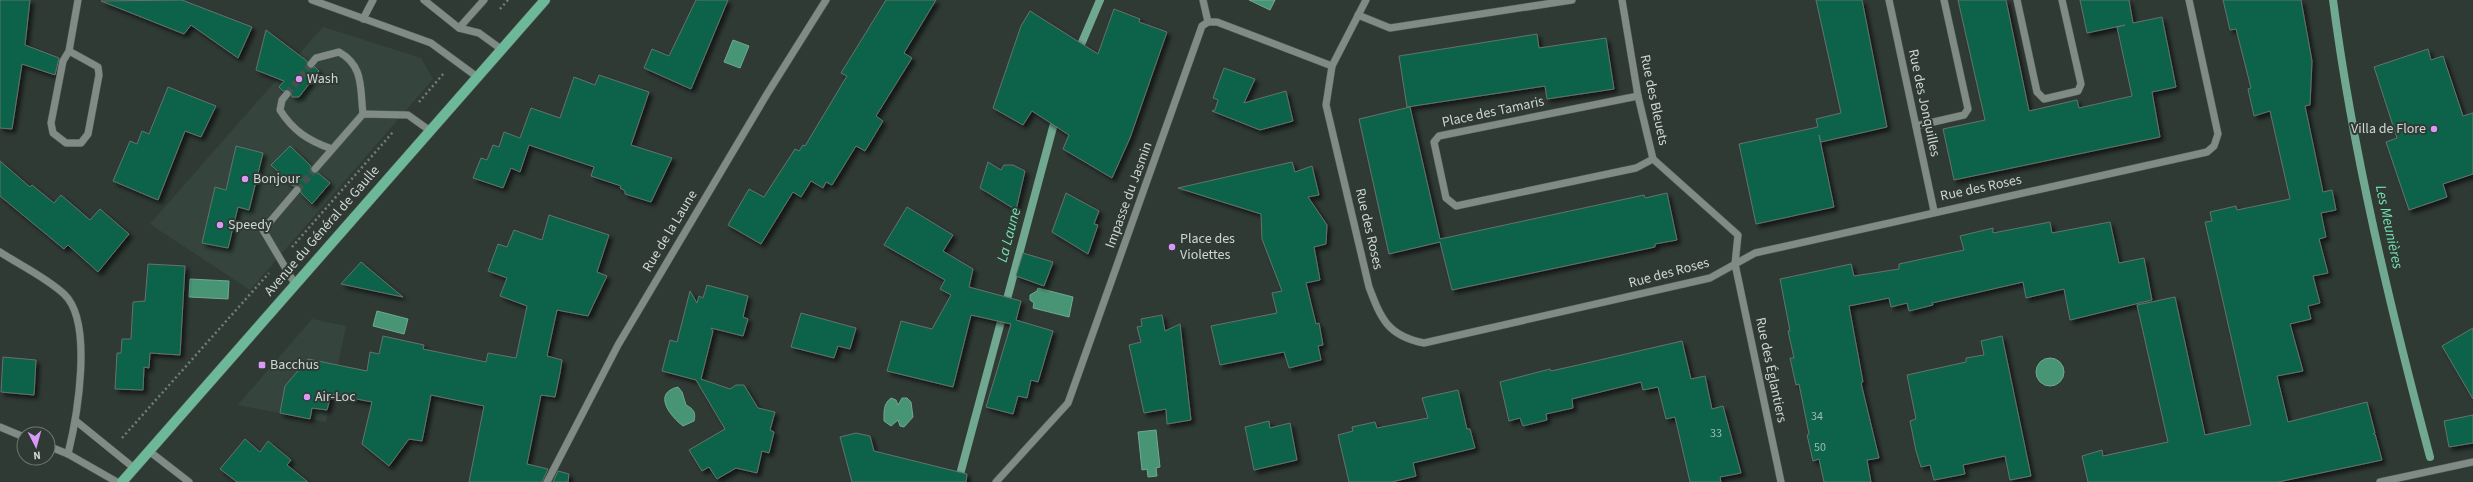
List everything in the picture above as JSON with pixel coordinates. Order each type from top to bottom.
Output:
[{"type":"main road","name":"Avenue du Général de Gaulle","points":[[122,482],[476,76],[545,0]]},
{"type":"street","points":[[70,51],[98,67],[99,75],[88,134],[81,143],[66,143],[53,133],[51,123],[63,61],[70,51],[78,0]]},
{"type":"street","points":[[312,0],[431,43],[476,76]]},
{"type":"street","points":[[363,19],[373,0]]},
{"type":"street","points":[[424,0],[459,28],[479,32],[501,49]]},
{"type":"street","points":[[459,28],[484,0]]},
{"type":"street","name":"Rue de la Laune","points":[[547,482],[622,338],[767,94],[826,0]]},
{"type":"street","points":[[1203,0],[1208,22],[1217,22],[1332,66]]},
{"type":"street","name":"Rue des Roses","points":[[1366,0],[1332,66],[1326,105],[1369,287],[1378,311],[1390,329],[1399,335],[1424,342],[1437,341],[1710,278],[1755,253],[1934,212],[2157,165],[2207,152],[2214,146],[2218,134],[2189,0]]},
{"type":"street","points":[[1358,15],[1390,28],[1572,0]]},
{"type":"street","name":"Rue des Bleuets","points":[[1622,0],[1638,96],[1653,159],[1738,235],[1735,264]]},
{"type":"street","name":"Rue des Jonquilles","points":[[1889,0],[1934,212]]},
{"type":"street","points":[[1916,126],[1964,115],[1968,109],[1944,0]]},
{"type":"street","points":[[2017,0],[2037,92],[2044,99],[2078,92],[2081,84],[2062,0]]},
{"type":"street","name":"Impasse du Jasmin","points":[[996,482],[1068,403],[1202,26],[1208,22]]},
{"type":"street","points":[[311,64],[316,58],[339,52],[351,59],[358,68],[363,114],[315,169]]},
{"type":"street","points":[[287,94],[282,100],[280,110],[288,123],[299,133],[332,149]]},
{"type":"street","name":"Place des Tamaris","points":[[1638,96],[1439,136],[1434,142],[1446,198],[1456,206],[1636,168],[1653,159]]},
{"type":"street","points":[[363,114],[408,115],[429,130]]},
{"type":"street","points":[[295,284],[263,230],[297,190]]},
{"type":"street","points":[[0,252],[64,294],[75,306],[82,333],[76,421],[68,454]]},
{"type":"street","name":"Rue des Églantiers","points":[[1735,264],[1781,482]]},
{"type":"street","points":[[76,421],[113,449],[134,468]]},
{"type":"street","points":[[0,427],[16,434]]},
{"type":"street","points":[[56,449],[68,454],[116,482]]},
{"type":"street","points":[[149,451],[189,482]]},
{"type":"street","points":[[2380,482],[2473,462]]},
{"type":"path","points":[[479,32],[508,0]]},
{"type":"path","points":[[113,449],[455,60]]},
{"type":"shaded area","points":[[1249,0],[1275,0],[1270,10]]},
{"type":"shaded area","points":[[323,27],[421,58],[433,79],[250,290],[150,224]]},
{"type":"shaded area","points":[[733,40],[749,46],[740,68],[724,62]]},
{"type":"shaded area","points":[[190,279],[229,281],[228,299],[189,297]]},
{"type":"shaded area","points":[[1038,288],[1073,297],[1069,317],[1033,308],[1034,303],[1030,300],[1030,295],[1037,291]]},
{"type":"shaded area","points":[[377,311],[408,319],[404,334],[373,326]]},
{"type":"shaded area","points":[[312,319],[346,326],[326,422],[238,405]]},
{"type":"shaded area","points":[[2050,358],[2060,362],[2064,372],[2060,382],[2050,386],[2040,382],[2036,372],[2040,362]]},
{"type":"shaded area","points":[[678,387],[682,392],[686,405],[693,410],[695,416],[694,421],[683,426],[669,411],[665,399],[666,394],[670,390]]},
{"type":"shaded area","points":[[891,398],[896,400],[898,405],[902,398],[907,398],[911,402],[913,417],[904,427],[900,426],[898,420],[891,426],[884,421],[885,406]]},
{"type":"shaded area","points":[[1156,430],[1160,467],[1156,468],[1157,476],[1148,477],[1147,469],[1142,470],[1138,432]]},
{"type":"building","points":[[0,0],[30,0],[25,45],[59,58],[55,75],[22,64],[12,129],[0,128]]},
{"type":"building","points":[[182,0],[252,27],[238,58],[191,25],[184,34],[101,1]]},
{"type":"building","points":[[696,0],[728,0],[691,89],[644,68],[652,49],[669,56]]},
{"type":"building","points":[[886,0],[936,0],[904,53],[912,58],[876,116],[883,121],[865,151],[856,146],[832,185],[826,182],[823,188],[811,181],[801,197],[793,192],[761,244],[728,225],[749,189],[764,197],[795,149],[799,151],[803,145],[805,146],[847,76],[841,73]]},
{"type":"building","points":[[1816,0],[1862,0],[1887,127],[1821,142],[1819,135],[1834,207],[1756,224],[1739,144],[1818,127],[1816,119],[1841,113]]},
{"type":"building","points":[[1958,0],[2006,0],[2029,111],[2077,100],[2079,108],[2132,96],[2117,27],[2125,25],[2087,33],[2080,0],[2129,0],[2133,23],[2162,17],[2176,87],[2152,92],[2160,137],[1954,180],[1943,129],[1985,120]]},
{"type":"building","points":[[2223,0],[2301,0],[2312,61],[2310,105],[2305,106],[2323,192],[2332,190],[2336,210],[2321,213],[2326,237],[2319,239],[2328,273],[2313,276],[2320,303],[2308,306],[2311,319],[2290,324],[2303,371],[2277,376],[2288,422],[2367,402],[2375,433],[2373,434],[2375,434],[2382,460],[2278,482],[2088,482],[2082,456],[2102,450],[2103,456],[2168,442],[2137,305],[2175,297],[2205,435],[2251,425],[2205,222],[2212,221],[2210,212],[2236,206],[2237,210],[2290,199],[2270,111],[2254,116],[2248,89],[2251,88],[2236,29],[2230,30]]},
{"type":"building","points":[[1114,9],[1140,19],[1139,22],[1167,32],[1130,138],[1112,178],[1063,149],[1069,135],[1032,111],[1023,125],[993,108],[1021,26],[1030,11],[1098,54]]},
{"type":"building","points":[[266,30],[307,61],[308,68],[315,67],[319,71],[299,97],[292,97],[290,90],[283,91],[279,87],[284,81],[256,70]]},
{"type":"building","points":[[1537,34],[1539,48],[1606,38],[1614,89],[1547,99],[1545,86],[1407,107],[1399,56]]},
{"type":"building","name":"Villa de Flore","points":[[2428,49],[2431,60],[2443,56],[2463,116],[2473,113],[2473,174],[2443,184],[2447,197],[2409,210],[2386,142],[2397,138],[2374,67]]},
{"type":"building","points":[[1224,68],[1255,79],[1244,103],[1286,91],[1293,121],[1260,130],[1212,111],[1215,110],[1218,100],[1213,98]]},
{"type":"building","points":[[599,75],[649,92],[631,145],[672,158],[651,202],[625,194],[625,191],[620,188],[621,186],[591,176],[594,167],[529,145],[520,172],[511,168],[503,188],[473,178],[481,158],[487,160],[493,145],[499,147],[504,132],[520,138],[531,108],[560,118],[574,77],[595,85]]},
{"type":"building","points":[[168,87],[216,106],[201,137],[185,131],[158,200],[113,181],[130,141],[137,144],[142,131],[149,134]]},
{"type":"building","points":[[1410,107],[1440,239],[1644,195],[1645,198],[1667,193],[1677,240],[1655,244],[1655,247],[1452,290],[1440,242],[1389,254],[1359,119]]},
{"type":"building","points":[[236,146],[263,153],[249,210],[238,207],[228,248],[202,243],[215,187],[226,190]]},
{"type":"building","points":[[290,146],[311,166],[311,172],[318,173],[330,183],[312,204],[301,193],[300,186],[293,186],[271,165]]},
{"type":"building","points":[[0,161],[30,187],[32,185],[54,203],[61,195],[90,220],[100,209],[129,234],[98,272],[68,245],[64,249],[0,196]]},
{"type":"building","points":[[988,162],[1001,170],[1004,165],[1013,165],[1025,171],[1016,210],[980,188]]},
{"type":"building","points":[[1292,162],[1295,172],[1312,166],[1319,195],[1308,197],[1327,225],[1326,244],[1314,247],[1320,280],[1306,283],[1316,324],[1319,323],[1323,345],[1318,346],[1321,360],[1289,368],[1284,352],[1220,365],[1211,326],[1277,313],[1272,293],[1282,291],[1262,239],[1261,214],[1178,188]]},
{"type":"building","points":[[1066,193],[1099,211],[1094,224],[1098,225],[1088,254],[1052,232]]},
{"type":"building","points":[[907,207],[953,235],[943,251],[973,269],[969,287],[1021,301],[1016,320],[1053,331],[1038,382],[1031,380],[1027,398],[1018,396],[1013,414],[986,407],[1011,324],[971,315],[953,387],[887,371],[901,321],[932,329],[951,295],[940,289],[945,280],[884,245]]},
{"type":"building","points":[[549,215],[609,235],[597,272],[607,276],[588,316],[557,310],[547,356],[562,360],[560,373],[555,397],[541,395],[527,464],[548,469],[542,482],[469,482],[484,406],[431,395],[422,441],[409,439],[389,466],[362,444],[372,402],[331,394],[327,410],[312,408],[310,419],[280,413],[285,386],[308,359],[367,371],[370,352],[379,354],[383,336],[424,345],[423,349],[486,362],[488,353],[516,358],[527,306],[500,296],[507,278],[488,271],[498,244],[507,247],[514,230],[542,240]]},
{"type":"building","points":[[2050,222],[2052,233],[2110,222],[2119,263],[2144,258],[2152,300],[2070,320],[2064,289],[2026,298],[2023,282],[1932,303],[1933,305],[1909,311],[1907,303],[1891,307],[1889,298],[1849,306],[1863,382],[1861,383],[1879,458],[1867,460],[1871,482],[1824,482],[1819,459],[1813,461],[1807,435],[1809,434],[1799,384],[1796,385],[1790,358],[1794,358],[1780,279],[1851,264],[1854,276],[1899,269],[1899,264],[1964,250],[1960,236],[1993,228],[1993,233]]},
{"type":"building","points":[[1023,253],[1053,262],[1044,286],[1016,276]]},
{"type":"building","points":[[361,262],[403,297],[341,284]]},
{"type":"building","points":[[148,264],[185,266],[180,355],[150,353],[149,368],[144,367],[143,390],[115,389],[117,353],[121,353],[122,339],[131,339],[133,302],[145,301]]},
{"type":"building","points":[[707,285],[748,296],[743,317],[748,319],[743,336],[711,328],[713,331],[701,379],[730,389],[736,385],[744,385],[758,408],[775,412],[770,430],[774,432],[769,453],[762,451],[757,473],[736,468],[717,479],[709,467],[702,471],[689,450],[725,429],[696,380],[662,371],[670,340],[677,342],[690,291],[697,303],[699,296],[703,298]]},
{"type":"building","points":[[801,313],[856,328],[850,349],[838,346],[834,358],[791,347]]},
{"type":"building","points":[[1162,315],[1165,331],[1180,324],[1191,420],[1167,424],[1166,409],[1144,413],[1129,345],[1141,342],[1137,327],[1142,326],[1141,319]]},
{"type":"building","points":[[2473,328],[2473,399],[2442,346]]},
{"type":"building","points":[[2002,336],[2031,476],[2010,480],[2005,456],[1963,465],[1965,474],[1934,480],[1930,465],[1921,467],[1916,451],[1910,421],[1916,419],[1907,375],[1966,362],[1966,358],[1984,355],[1981,341]]},
{"type":"building","points":[[1682,341],[1691,379],[1705,376],[1712,409],[1723,406],[1741,473],[1720,477],[1721,482],[1690,482],[1675,417],[1666,419],[1658,387],[1643,390],[1641,382],[1572,399],[1573,408],[1546,414],[1547,420],[1523,426],[1520,418],[1509,421],[1500,382],[1550,369],[1551,371]]},
{"type":"building","points":[[3,357],[36,360],[34,395],[1,392]]},
{"type":"building","points":[[1458,390],[1467,429],[1470,429],[1475,448],[1413,463],[1416,476],[1392,482],[1349,482],[1338,435],[1353,431],[1352,427],[1375,422],[1377,428],[1428,418],[1422,398]]},
{"type":"building","points":[[2473,415],[2473,443],[2449,447],[2444,421]]},
{"type":"building","points":[[1269,421],[1270,428],[1290,423],[1297,460],[1254,470],[1245,427]]},
{"type":"building","points":[[856,433],[870,436],[874,451],[967,474],[966,482],[852,482],[840,437]]},
{"type":"building","points":[[245,439],[260,452],[268,441],[291,460],[287,465],[308,482],[237,482],[220,469]]},
{"type":"building","points":[[558,471],[569,474],[568,482],[553,482]]},
{"type":"waterway","name":"La Laune","points":[[1077,54],[1100,0]]},
{"type":"waterway","name":"Les Meunières","points":[[2333,0],[2351,115],[2374,230],[2430,457]]},
{"type":"waterway","name":"La Laune","points":[[958,482],[1056,116]]},
{"type":"tunnel","points":[[287,94],[311,64]]},
{"type":"tunnel","points":[[297,190],[315,169]]},
{"type":"place","name":"Wash","points":[[299,79]]},
{"type":"place","name":"Villa de Flore","points":[[2434,129]]},
{"type":"place","name":"Bonjour","points":[[245,179]]},
{"type":"place","name":"Speedy","points":[[220,225]]},
{"type":"place","name":"Place des Violettes","points":[[1172,247]]},
{"type":"place","name":"Bacchus","points":[[262,365]]},
{"type":"place","name":"Air-Loc","points":[[307,397]]}]
